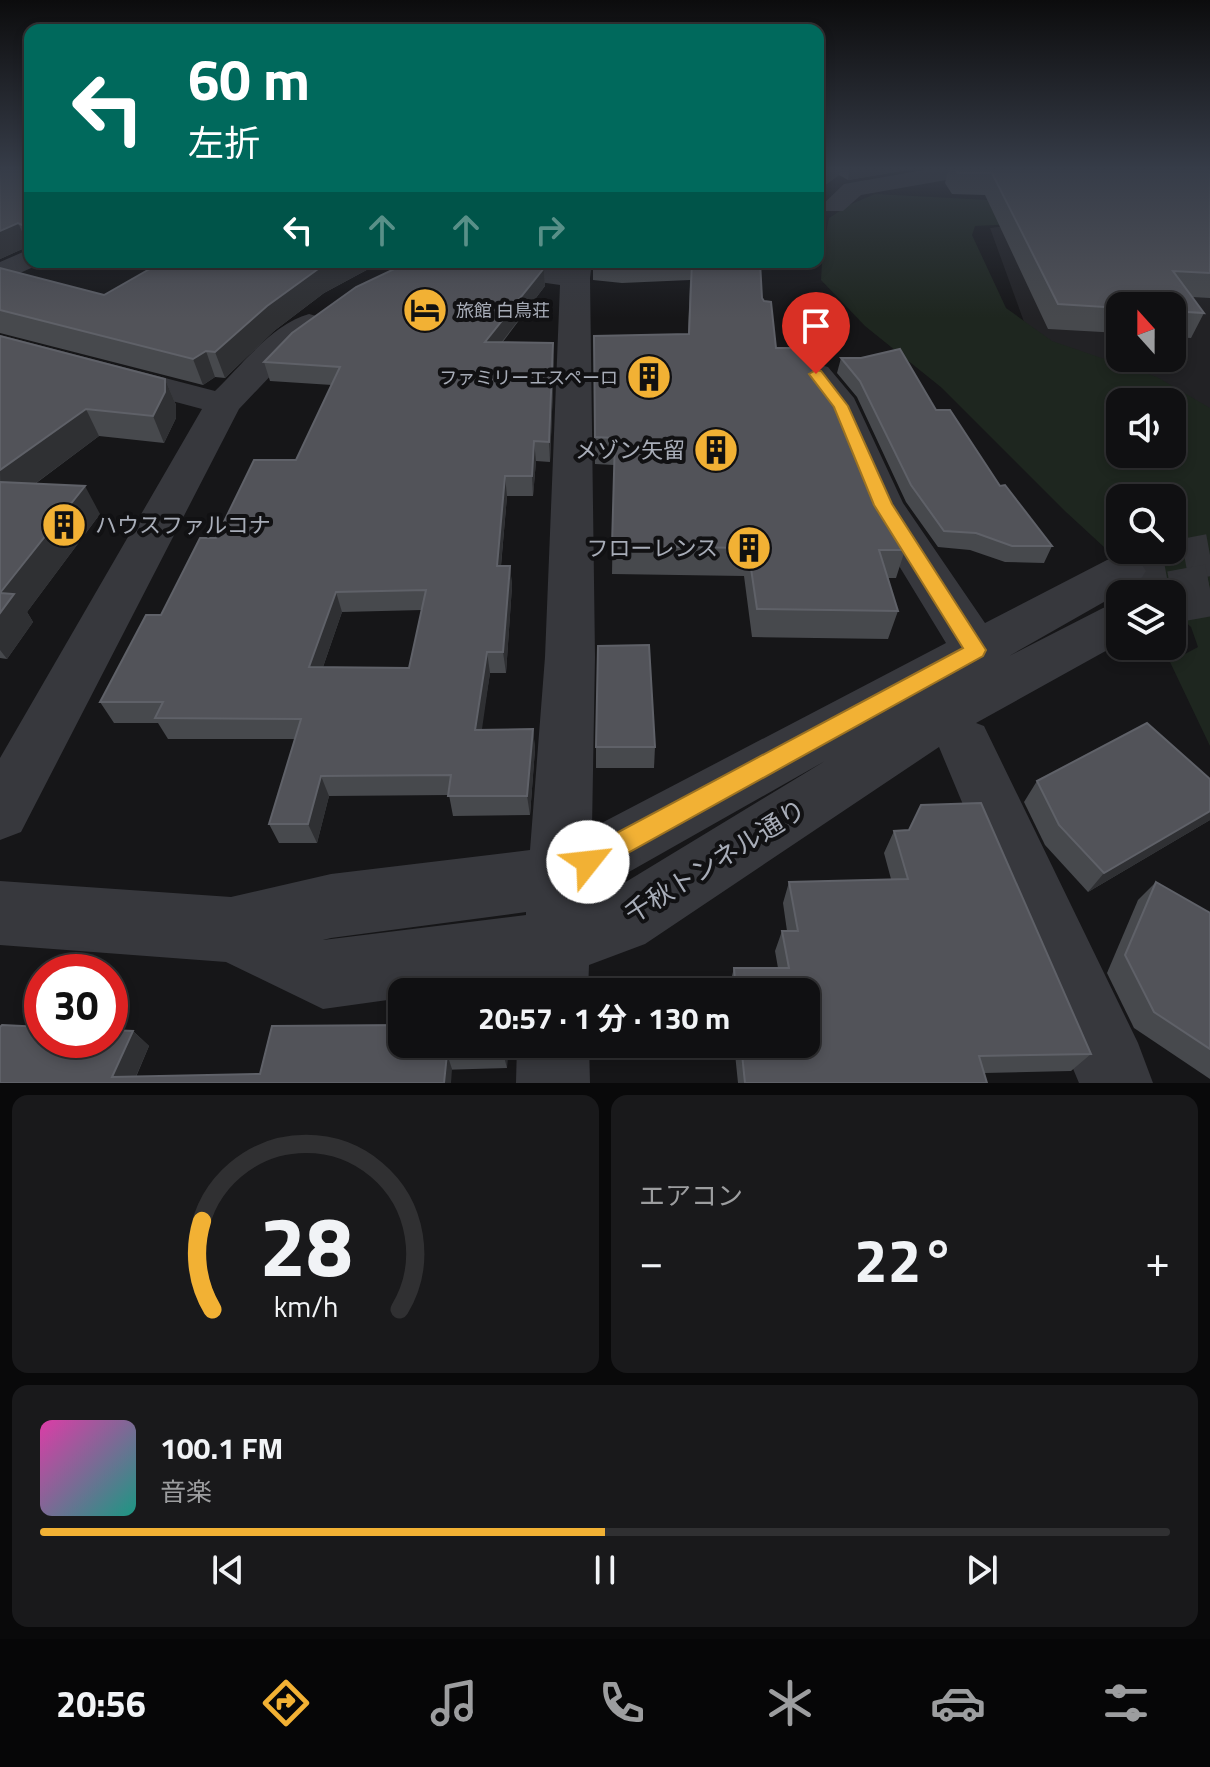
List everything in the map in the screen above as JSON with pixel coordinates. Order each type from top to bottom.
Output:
[{"type":"street","points":[[0,273],[24,261]]},
{"type":"street","points":[[541,268],[577,270],[570,642],[554,968]]},
{"type":"street","points":[[0,813],[223,404],[283,343],[335,305]]},
{"type":"street","points":[[0,345],[223,404]]},
{"type":"street","points":[[816,374],[841,406],[883,505],[987,668]]},
{"type":"street","name":"千秋トンネル通り","points":[[0,913],[231,930],[331,906],[560,877],[987,668],[1106,605]]},
{"type":"street","name":"千秋トンネル通り","points":[[231,930],[323,975],[554,968],[622,921],[949,712],[987,668]]},
{"type":"street","points":[[965,743],[1116,1083]]},
{"type":"street","points":[[553,1058],[553,1083]]},
{"type":"shaded area","points":[[830,218],[1055,218],[1043,223],[975,226],[972,235],[1006,308],[1052,341],[1106,360],[1106,372],[1142,372],[1176,388],[1106,388],[1106,468],[1186,468],[1186,394],[1210,408],[1210,746],[1170,662],[1186,660],[1186,653],[1198,647],[1191,627],[1186,623],[1186,580],[1140,580],[1122,564],[1186,564],[1186,484],[1106,484],[1106,549],[942,388],[865,326],[821,280]]},
{"type":"shaded area","points":[[1023,224],[1210,232],[1210,455],[1186,422],[1186,388],[1143,388],[1109,372],[1186,372],[1186,292],[1106,292],[1106,370],[1028,333],[990,228]]},
{"type":"building","points":[[0,218],[24,218],[24,224],[18,223],[0,231]]},
{"type":"building","points":[[1014,218],[1210,218],[1210,273],[1173,271],[1204,313],[1186,312],[1186,292],[1106,292],[1106,307],[1058,304]]},
{"type":"building","points":[[0,268],[104,295],[151,268],[320,268],[267,306],[215,352],[206,351],[193,359],[0,310]]},
{"type":"building","points":[[396,268],[544,268],[485,342],[553,343],[549,442],[534,441],[532,476],[505,476],[497,566],[510,566],[503,652],[487,652],[475,730],[533,729],[527,796],[448,796],[451,775],[321,776],[308,824],[269,824],[301,719],[155,718],[163,702],[100,702],[146,615],[161,615],[200,538],[216,538],[254,460],[296,460],[340,367],[264,362],[292,333],[356,287]],"holes":[[[426,590],[409,668],[309,667],[336,592]]]},
{"type":"building","points":[[692,268],[760,268],[762,298],[771,302],[776,348],[801,348],[826,382],[867,478],[896,525],[905,550],[879,550],[898,611],[757,609],[748,548],[612,546],[615,438],[595,437],[594,336],[689,334]]},
{"type":"building","points":[[0,336],[165,379],[165,392],[153,416],[86,409],[0,470]]},
{"type":"building","points":[[900,349],[936,410],[950,410],[1000,486],[1005,485],[1052,546],[1012,546],[976,533],[944,531],[911,485],[860,381],[841,358],[861,358]]},
{"type":"building","points":[[0,482],[85,486],[0,593]]},
{"type":"building","points":[[0,593],[14,594],[0,613]]},
{"type":"building","points":[[649,645],[655,747],[596,747],[598,646]]},
{"type":"building","points":[[1147,723],[1210,779],[1210,811],[1104,873],[1059,825],[1037,781]]},
{"type":"building","points":[[981,803],[1091,1054],[979,1056],[987,1083],[745,1083],[742,1058],[820,1058],[820,978],[735,978],[734,968],[789,968],[782,931],[798,931],[789,882],[908,879],[894,831],[909,830],[921,805]]},
{"type":"building","points":[[1156,882],[1210,913],[1210,1049],[1154,1012],[1125,955]]},
{"type":"building","points":[[388,1025],[388,1058],[447,1058],[444,1083],[0,1083],[0,1027],[24,1026],[24,1058],[121,1058],[112,1077],[260,1074],[272,1026]]},
{"type":"tunnel","points":[[1123,571],[1210,555]]},
{"type":"tunnel","points":[[1186,594],[1210,590],[1205,591]]},
{"type":"place","name":"旅館 白鳥荘","points":[[425,310]]},
{"type":"place","name":"ファミリーエスペーロ","points":[[649,377]]},
{"type":"place","name":"メゾン矢留","points":[[716,450]]},
{"type":"place","name":"ハウスファルコナ","points":[[64,525]]},
{"type":"place","name":"フローレンス","points":[[749,548]]},
{"type":"route","points":[[588,862],[976,650],[883,505],[841,406],[816,374]]}]
